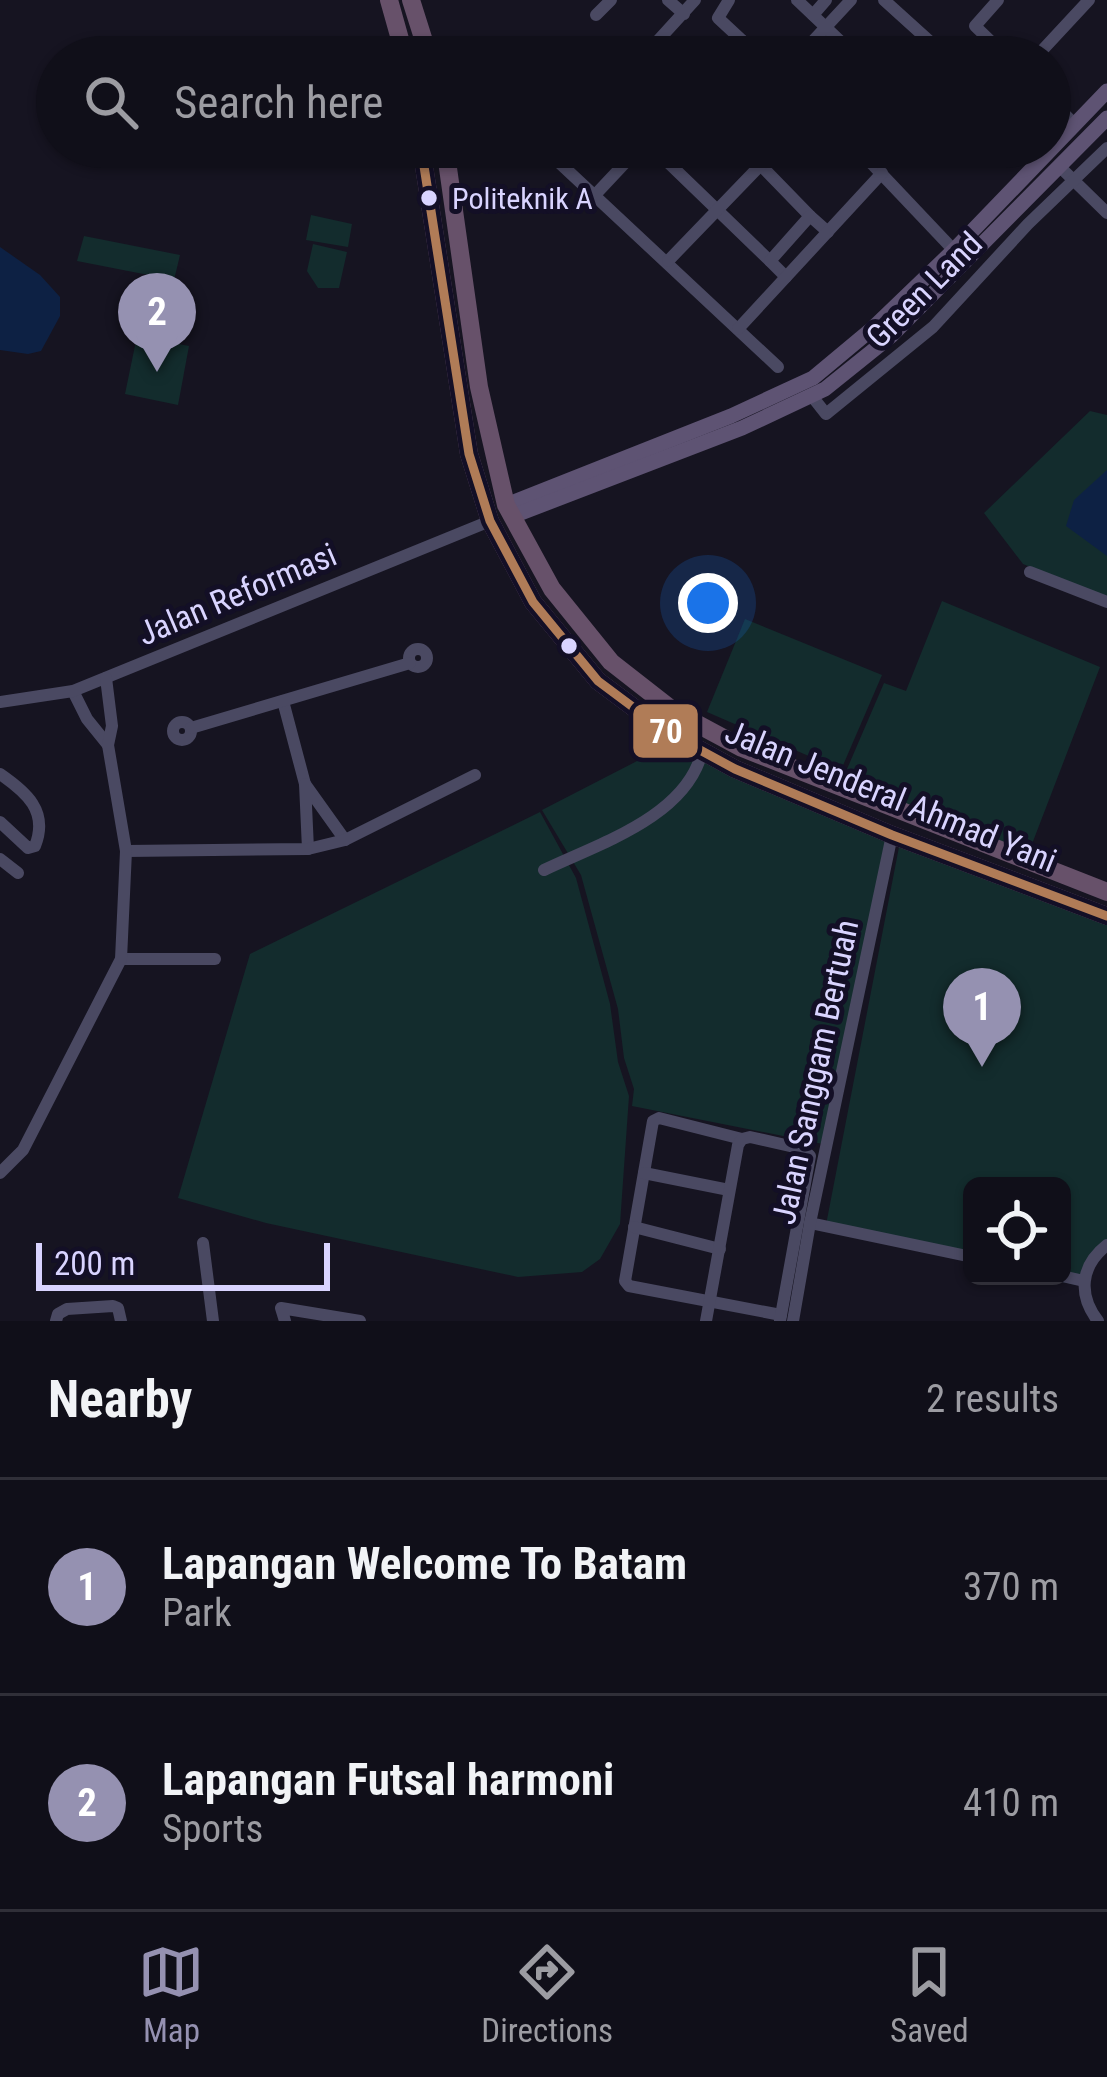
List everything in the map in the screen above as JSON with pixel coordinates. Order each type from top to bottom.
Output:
[{"type":"highway","points":[[389,0],[399,36]]},
{"type":"highway","points":[[411,0],[422,36]]},
{"type":"highway","name":"Jalan Jenderal Ahmad Yani","points":[[424,168],[469,454],[490,521],[532,602],[598,681],[638,713],[702,752],[892,835],[1107,916]]},
{"type":"highway","name":"Jalan Jenderal Ahmad Yani","points":[[448,168],[479,387],[510,510],[552,589],[611,662],[652,698],[742,748],[1107,892]]},
{"type":"highway","points":[[1021,882],[1029,862]]},
{"type":"main road","points":[[1071,131],[1107,91]]},
{"type":"main road","points":[[1071,156],[1107,118]]},
{"type":"main road","points":[[510,510],[742,428],[825,389],[929,298],[959,255],[1037,168]]},
{"type":"main road","points":[[510,510],[802,385],[1059,168]]},
{"type":"street","points":[[596,15],[611,0]]},
{"type":"street","points":[[668,0],[684,14]]},
{"type":"street","points":[[664,36],[694,0]]},
{"type":"street","points":[[797,0],[835,36]]},
{"type":"street","points":[[813,15],[826,0]]},
{"type":"street","points":[[818,36],[850,0]]},
{"type":"street","points":[[884,0],[924,36]]},
{"type":"street","points":[[985,36],[975,26],[998,0]]},
{"type":"street","points":[[1056,36],[1089,0]]},
{"type":"street","points":[[722,3],[718,17],[738,36]]},
{"type":"street","points":[[1071,120],[1076,125]]},
{"type":"street","name":"Green Land","points":[[811,395],[821,412],[828,412],[943,316],[1107,148]]},
{"type":"street","points":[[566,168],[778,367]]},
{"type":"street","points":[[595,195],[620,168]]},
{"type":"street","points":[[674,168],[786,277]]},
{"type":"street","points":[[668,261],[757,168]]},
{"type":"street","points":[[765,168],[828,232]]},
{"type":"street","points":[[877,168],[959,255]]},
{"type":"street","points":[[1061,168],[1107,213]]},
{"type":"street","points":[[738,329],[882,173]]},
{"type":"street","points":[[770,261],[810,216]]},
{"type":"street","points":[[929,298],[943,316]]},
{"type":"street","name":"Jalan Reformasi","points":[[0,702],[73,691],[490,521]]},
{"type":"street","points":[[1030,572],[1107,602]]},
{"type":"street","points":[[191,728],[410,662]]},
{"type":"street","points":[[0,1173],[22,1150],[122,959],[126,850],[108,745],[112,726],[106,678]]},
{"type":"street","points":[[73,691],[108,745]]},
{"type":"street","points":[[283,700],[305,784],[308,848]]},
{"type":"street","points":[[544,870],[629,829],[667,804],[698,766],[702,752]]},
{"type":"street","points":[[0,774],[34,800],[40,829],[35,846],[28,848],[0,822]]},
{"type":"street","points":[[126,850],[308,848],[345,840],[475,776]]},
{"type":"street","points":[[305,784],[345,840]]},
{"type":"street","name":"Jalan Sanggam Bertuah","points":[[784,1319],[810,1222],[892,835]]},
{"type":"street","points":[[0,859],[18,874]]},
{"type":"street","points":[[122,959],[215,959]]},
{"type":"street","points":[[658,1118],[740,1142],[803,1149],[810,1156],[784,1319],[626,1284],[651,1128],[658,1118]]},
{"type":"street","points":[[706,1321],[740,1142]]},
{"type":"street","points":[[644,1173],[729,1190]]},
{"type":"street","points":[[810,1222],[963,1255]]},
{"type":"street","points":[[634,1227],[720,1249]]},
{"type":"street","points":[[203,1243],[213,1321]]},
{"type":"street","points":[[1097,1321],[1088,1309],[1084,1281],[1092,1259],[1107,1245]]},
{"type":"street","points":[[1071,1278],[1084,1281]]},
{"type":"street","points":[[56,1321],[63,1310],[89,1314],[113,1306],[121,1321]]},
{"type":"street","points":[[285,1321],[281,1308],[360,1321]]},
{"type":"green space","points":[[311,215],[352,224],[348,247],[306,240]]},
{"type":"green space","points":[[84,236],[180,255],[174,280],[77,261]]},
{"type":"green space","points":[[313,244],[347,252],[339,288],[318,288],[307,271]]},
{"type":"green space","points":[[137,336],[189,346],[178,405],[125,394]]},
{"type":"green space","points":[[1090,411],[1107,415],[1107,597],[1023,564],[984,513]]},
{"type":"green space","points":[[942,601],[1100,667],[1027,857],[841,783],[884,683],[906,691]]},
{"type":"green space","points":[[745,619],[882,675],[841,770],[707,712]]},
{"type":"green space","points":[[672,743],[886,837],[823,1144],[632,1106],[634,1089],[624,1058],[618,1009],[581,875],[542,810]]},
{"type":"green space","points":[[540,812],[576,878],[629,1096],[620,1224],[600,1259],[582,1272],[518,1277],[266,1223],[178,1198],[250,954]]},
{"type":"green space","points":[[899,847],[1107,923],[1107,1250],[1076,1285],[1071,1284],[1071,1177],[963,1177],[963,1260],[825,1230]]},
{"type":"water","points":[[0,247],[40,275],[60,297],[60,316],[41,351],[0,350]]},
{"type":"water","points":[[1107,470],[1107,556],[1066,526],[1074,500]]},
{"type":"transit line","name":"70","points":[[424,168],[469,454],[490,521],[533,602],[598,681],[665,731],[735,769],[892,835],[1107,916]]},
{"type":"place","name":"Politeknik A","points":[[429,198]]},
{"type":"place","name":"Lapangan Futsal harmoni","points":[[157,372]]},
{"type":"place","name":"Lapangan Welcome To Batam","points":[[982,1067]]}]
